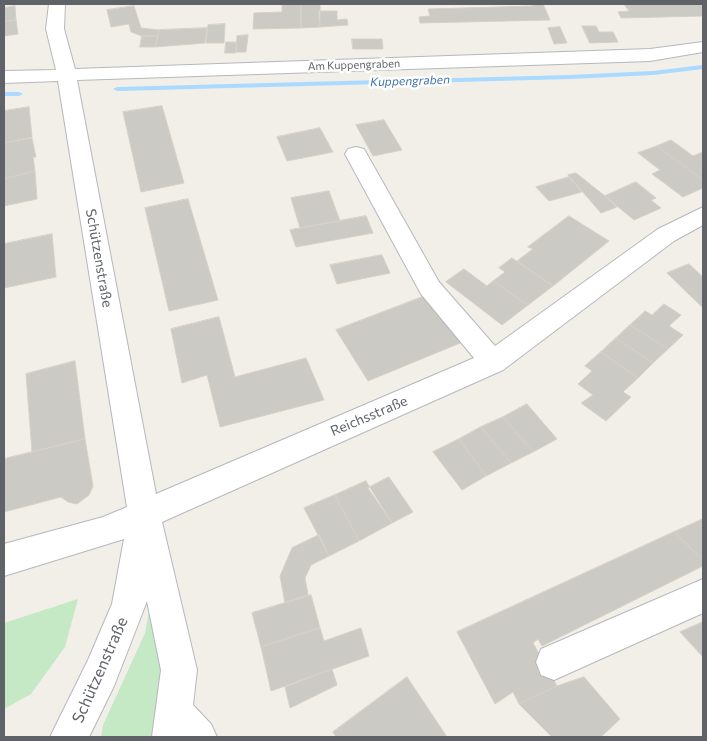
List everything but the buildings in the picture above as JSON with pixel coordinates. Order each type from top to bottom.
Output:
[{"type":"street","name":"Schützenstraße","points":[[57,4],[55,28],[67,76],[144,513],[179,670],[181,729]]},
{"type":"street","name":"Am Kuppengraben","points":[[4,77],[650,54],[703,48]]},
{"type":"street","points":[[356,154],[430,288],[493,362]]},
{"type":"street","name":"Reichsstraße","points":[[4,560],[106,531],[493,362],[666,235],[703,215]]},
{"type":"street","name":"Schützenstraße","points":[[69,737],[101,673],[129,604],[144,513]]},
{"type":"street","points":[[554,662],[703,596]]},
{"type":"green space","points":[[153,590],[163,665],[162,702],[158,720],[151,737],[101,737],[103,725],[145,633]]},
{"type":"green space","points":[[78,599],[65,647],[31,694],[4,709],[4,623]]},
{"type":"waterway","name":"Kuppengraben","points":[[117,89],[570,77],[653,73],[703,67]]},
{"type":"waterway","name":"Kuppengraben","points":[[4,94],[19,94]]}]
